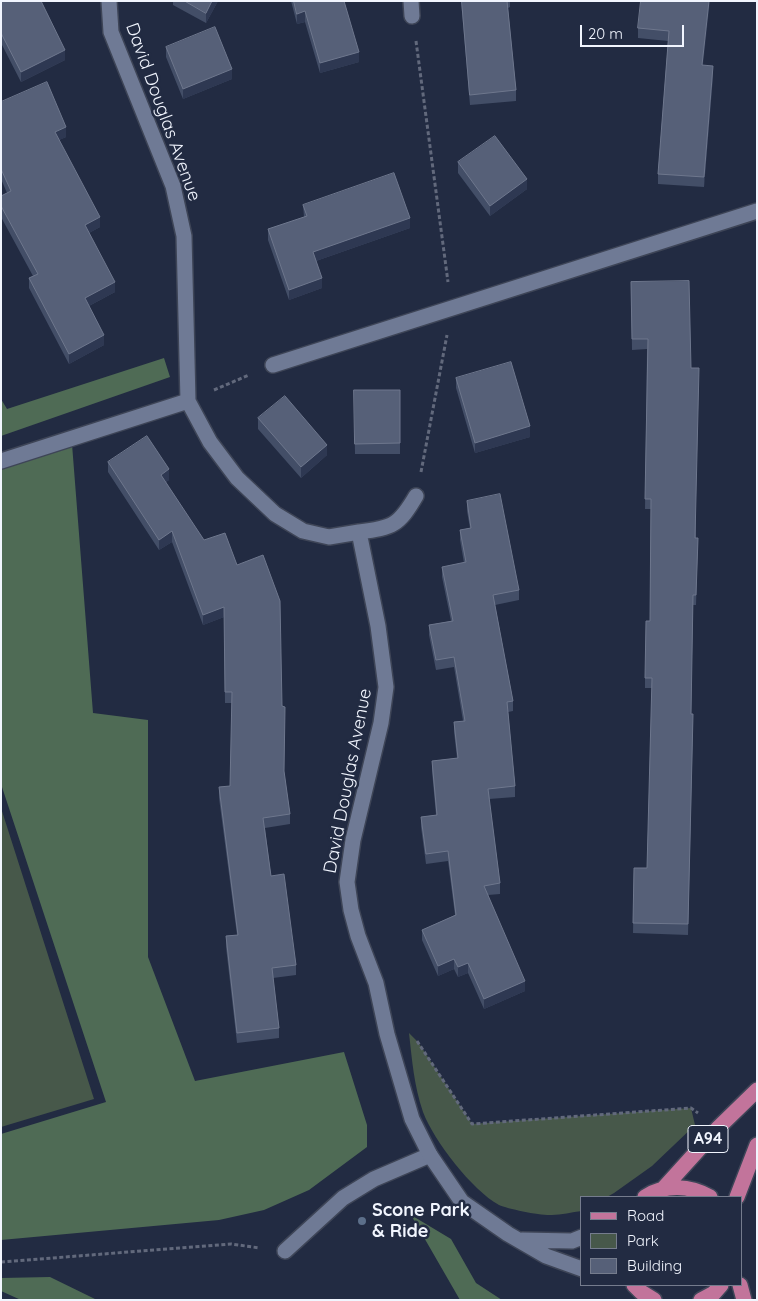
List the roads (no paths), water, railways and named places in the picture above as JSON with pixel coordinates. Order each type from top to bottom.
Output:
[{"type":"main road","name":"A94","points":[[662,1190],[719,1127],[757,1090]]},
{"type":"main road","name":"A94","points":[[737,1196],[757,1145]]},
{"type":"main road","name":"A94","points":[[647,1196],[662,1190],[681,1187],[708,1196]]},
{"type":"main road","points":[[700,1300],[720,1286]]},
{"type":"main road","points":[[740,1286],[744,1300]]},
{"type":"main road","points":[[638,1288],[654,1300]]},
{"type":"street","name":"David Douglas Avenue","points":[[109,1],[111,32],[173,186],[184,236],[188,401],[210,442],[238,478],[275,514],[303,531],[329,537],[359,532],[378,626],[386,687],[381,723],[353,840],[347,882],[351,910],[358,936],[376,982],[387,1034],[412,1119],[430,1155],[462,1202],[508,1234],[546,1256],[580,1268]]},
{"type":"street","points":[[273,365],[757,211]]},
{"type":"street","points":[[1,461],[188,401]]},
{"type":"street","points":[[359,532],[386,529],[405,515],[416,496]]},
{"type":"street","points":[[285,1251],[344,1198],[374,1179],[430,1155]]},
{"type":"street","name":"David Douglas Avenue","points":[[520,1240],[572,1241],[580,1238]]},
{"type":"place","name":"Scone Park & Ride","points":[[362,1221]]}]
